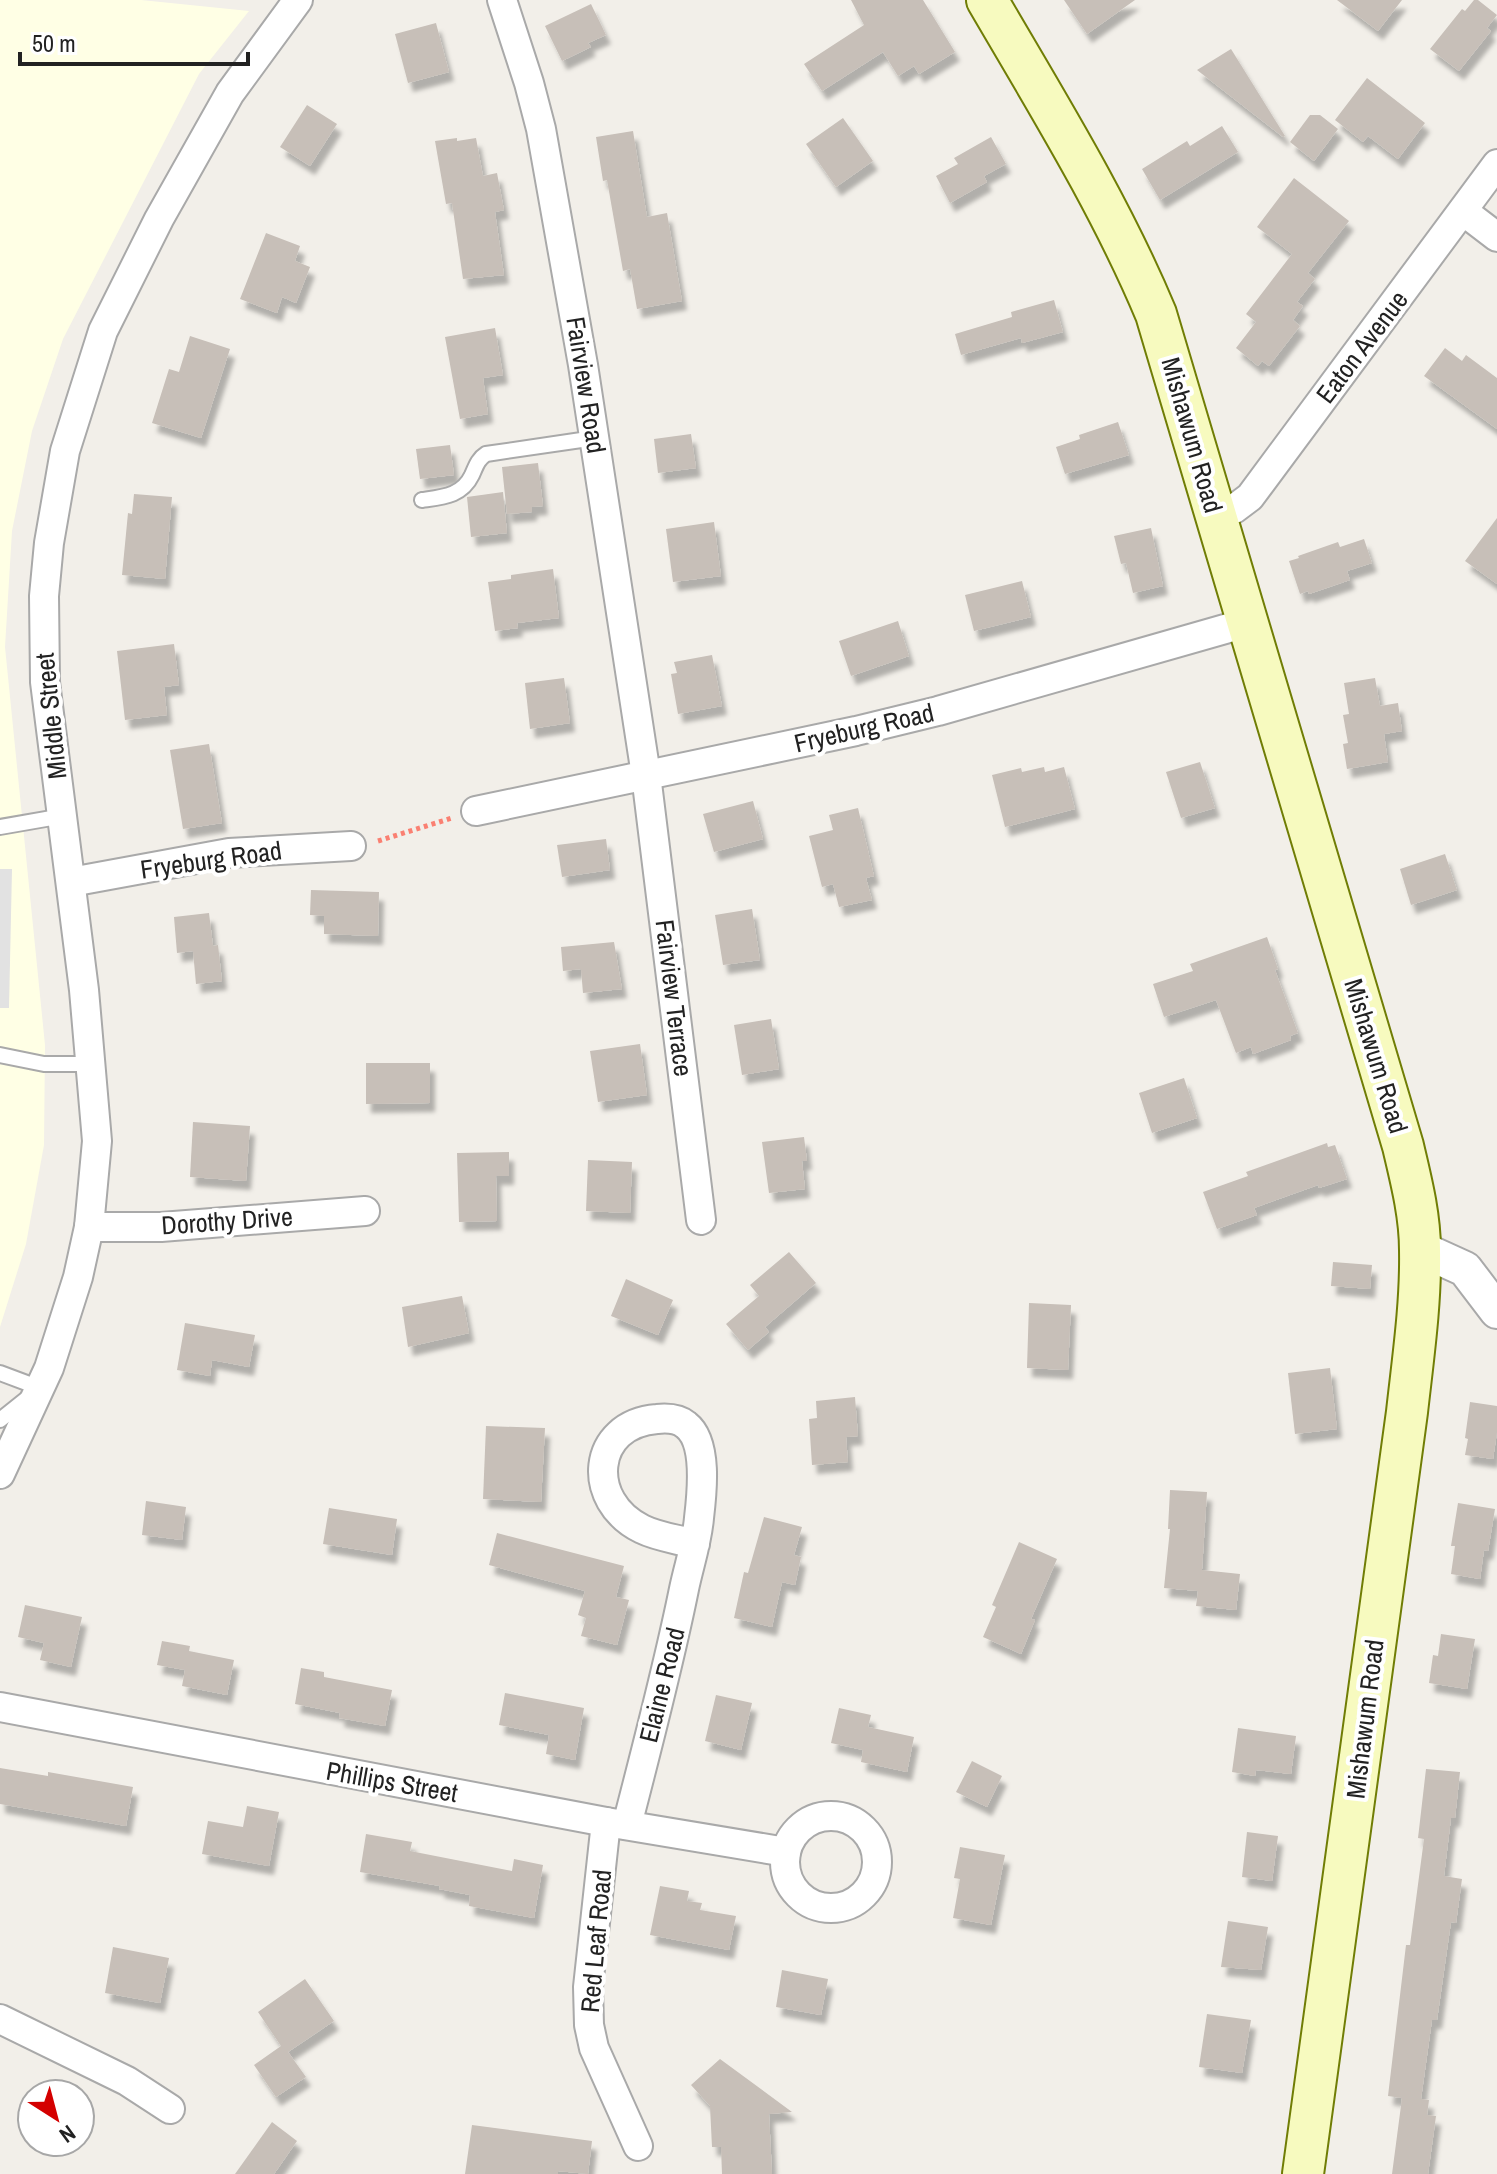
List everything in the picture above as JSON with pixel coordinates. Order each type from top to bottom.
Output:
[{"type":"main road","name":"Mishawum Road","points":[[987,0],[1078,156],[1132,258],[1167,348],[1403,1146],[1413,1192],[1421,1249],[1407,1412],[1303,2174]]},
{"type":"street","name":"Middle Street","points":[[0,1474],[40,1388],[78,1277],[89,1227],[97,1141],[71,882],[50,733],[43,630],[49,543],[65,451],[103,331],[159,219],[230,93],[298,0]]},
{"type":"street","name":"Fairview Road","points":[[502,0],[541,129],[595,438],[646,775]]},
{"type":"street","name":"Eaton Avenue","points":[[1216,515],[1234,509],[1250,497],[1497,164]]},
{"type":"street","points":[[1463,211],[1497,237]]},
{"type":"street","name":"Fryeburg Road","points":[[476,811],[938,711],[1246,623]]},
{"type":"street","name":"Fairview Terrace","points":[[646,775],[701,1220]]},
{"type":"street","name":"Fryeburg Road","points":[[71,882],[229,853],[351,846]]},
{"type":"street","name":"Dorothy Drive","points":[[89,1227],[161,1227],[365,1211]]},
{"type":"street","points":[[1421,1249],[1465,1269],[1497,1311]]},
{"type":"street","name":"Elaine Road","points":[[617,1824],[672,1650],[695,1544],[699,1521],[702,1473],[699,1442],[683,1422],[671,1419],[641,1421],[631,1425],[604,1457],[603,1481],[607,1495],[625,1518],[641,1529],[695,1544]]},
{"type":"street","name":"Phillips Street","points":[[0,1707],[617,1824],[786,1852]]},
{"type":"street","name":"Red Leaf Road","points":[[617,1824],[591,1959],[589,2025],[594,2048],[638,2146]]},
{"type":"street","points":[[0,2019],[117,2076],[170,2109]]},
{"type":"lane","points":[[422,500],[446,496],[462,489],[486,454],[595,438]]},
{"type":"lane","points":[[0,827],[63,816]]},
{"type":"lane","points":[[0,1055],[44,1064],[91,1064]]},
{"type":"lane","points":[[0,1373],[40,1388]]},
{"type":"lane","points":[[0,1420],[40,1388]]},
{"type":"path","points":[[351,846],[476,811]]},
{"type":"shaded area","points":[[0,0],[141,0],[249,11],[199,74],[63,339],[32,431],[12,531],[5,647],[45,1045],[44,1145],[26,1244],[0,1327]]},
{"type":"shaded area","points":[[0,869],[12,869],[9,1008],[0,1008]]},
{"type":"building","points":[[851,0],[923,0],[955,52],[919,74],[914,66],[898,76],[883,52],[822,91],[804,64],[864,25]]},
{"type":"building","points":[[1064,0],[1135,0],[1087,34]]},
{"type":"building","points":[[1337,0],[1402,0],[1378,31]]},
{"type":"building","points":[[1474,0],[1497,15],[1487,28],[1491,31],[1459,71],[1430,49],[1462,9],[1465,11]]},
{"type":"building","points":[[591,4],[606,35],[588,43],[591,47],[562,61],[545,26]]},
{"type":"building","points":[[436,23],[449,72],[408,83],[395,34]]},
{"type":"building","points":[[1231,49],[1285,136],[1197,70]]},
{"type":"building","points":[[1367,78],[1425,123],[1398,159],[1368,136],[1363,142],[1335,120]]},
{"type":"building","points":[[307,105],[337,124],[310,166],[280,147]]},
{"type":"building","points":[[1310,115],[1320,115],[1338,129],[1314,161],[1290,142]]},
{"type":"building","points":[[843,118],[873,161],[836,187],[806,144]]},
{"type":"building","points":[[1222,126],[1238,152],[1160,200],[1142,169],[1187,141],[1190,146]]},
{"type":"building","points":[[633,131],[647,217],[667,213],[682,301],[637,309],[630,269],[623,271],[596,137]]},
{"type":"building","points":[[991,137],[1006,164],[984,176],[987,182],[950,203],[936,176],[958,164],[954,158]]},
{"type":"building","points":[[457,138],[457,141],[476,138],[483,176],[497,173],[504,210],[495,212],[504,275],[463,279],[452,203],[446,204],[435,141]]},
{"type":"building","points":[[1294,178],[1349,221],[1308,273],[1315,279],[1297,302],[1303,306],[1293,320],[1300,326],[1269,366],[1262,361],[1258,366],[1236,348],[1256,322],[1246,314],[1292,254],[1257,227]]},
{"type":"building","points":[[266,233],[300,246],[295,261],[310,267],[296,303],[282,297],[277,313],[240,299]]},
{"type":"building","points":[[1054,300],[1063,332],[1022,343],[1021,338],[961,355],[955,334],[1012,317],[1011,312]]},
{"type":"building","points":[[495,328],[503,375],[483,378],[488,414],[460,419],[445,337]]},
{"type":"building","points":[[190,336],[230,349],[201,438],[152,423],[169,369],[179,372]]},
{"type":"building","points":[[1445,348],[1462,361],[1466,355],[1497,378],[1497,429],[1424,376]]},
{"type":"building","points":[[1118,422],[1129,455],[1065,474],[1056,447],[1080,439],[1079,435]]},
{"type":"building","points":[[691,434],[696,468],[658,473],[654,439]]},
{"type":"building","points":[[450,445],[454,475],[420,479],[416,449]]},
{"type":"building","points":[[538,463],[543,506],[532,507],[532,512],[507,514],[502,467]]},
{"type":"building","points":[[503,492],[507,533],[471,537],[467,497]]},
{"type":"building","points":[[134,494],[172,497],[165,579],[122,575],[128,513],[132,514]]},
{"type":"building","points":[[1497,518],[1497,584],[1465,561]]},
{"type":"building","points":[[714,522],[721,576],[673,582],[666,529]]},
{"type":"building","points":[[1151,528],[1163,586],[1133,593],[1126,563],[1121,564],[1114,536]]},
{"type":"building","points":[[1364,539],[1372,563],[1347,571],[1350,580],[1309,594],[1308,591],[1300,594],[1289,561],[1338,542],[1340,547]]},
{"type":"building","points":[[553,569],[559,618],[517,623],[518,628],[495,631],[488,582]]},
{"type":"building","points":[[1022,581],[1031,617],[974,631],[965,595]]},
{"type":"building","points":[[898,621],[909,656],[851,676],[839,641]]},
{"type":"building","points":[[174,644],[179,685],[164,687],[167,715],[125,720],[117,651]]},
{"type":"building","points":[[712,655],[722,706],[678,714],[671,674],[677,673],[674,662]]},
{"type":"building","points":[[564,678],[570,723],[530,729],[525,683]]},
{"type":"building","points":[[1375,678],[1380,706],[1398,703],[1402,731],[1384,734],[1388,762],[1347,769],[1343,744],[1348,743],[1343,715],[1349,714],[1344,683]]},
{"type":"building","points":[[209,744],[222,823],[183,829],[170,750]]},
{"type":"building","points":[[1200,762],[1215,808],[1181,818],[1166,772]]},
{"type":"building","points":[[1044,767],[1045,772],[1064,767],[1075,809],[1005,827],[992,775],[1021,768],[1022,772]]},
{"type":"building","points":[[753,801],[763,839],[714,852],[703,814]]},
{"type":"building","points":[[858,808],[874,876],[866,878],[872,900],[839,907],[833,884],[822,887],[809,836],[833,830],[829,815]]},
{"type":"building","points":[[606,839],[610,870],[562,877],[557,845]]},
{"type":"building","points":[[1445,854],[1457,890],[1411,905],[1400,869]]},
{"type":"building","points":[[311,890],[379,892],[378,936],[324,934],[324,916],[310,915]]},
{"type":"building","points":[[752,909],[760,960],[723,965],[715,915]]},
{"type":"building","points":[[209,913],[213,946],[218,945],[222,981],[196,984],[193,951],[177,953],[174,917]]},
{"type":"building","points":[[1267,937],[1278,969],[1275,970],[1298,1033],[1290,1036],[1291,1040],[1253,1054],[1251,1047],[1236,1053],[1216,1000],[1164,1017],[1153,984],[1193,971],[1190,964]]},
{"type":"building","points":[[614,942],[622,989],[583,993],[581,969],[563,971],[561,947]]},
{"type":"building","points":[[771,1019],[779,1069],[742,1075],[734,1025]]},
{"type":"building","points":[[640,1044],[647,1095],[598,1102],[590,1051]]},
{"type":"building","points":[[366,1063],[430,1063],[430,1103],[366,1104]]},
{"type":"building","points":[[1184,1078],[1197,1118],[1152,1133],[1139,1093]]},
{"type":"building","points":[[193,1122],[250,1126],[246,1181],[190,1177]]},
{"type":"building","points":[[804,1137],[807,1161],[802,1161],[805,1189],[769,1193],[762,1142]]},
{"type":"building","points":[[1327,1143],[1328,1147],[1335,1145],[1347,1179],[1319,1188],[1318,1185],[1254,1208],[1257,1215],[1217,1229],[1203,1192],[1248,1176],[1246,1172]]},
{"type":"building","points":[[509,1152],[509,1176],[496,1176],[497,1221],[459,1222],[457,1153]]},
{"type":"building","points":[[588,1160],[632,1162],[630,1213],[586,1211]]},
{"type":"building","points":[[789,1252],[816,1283],[765,1327],[769,1332],[748,1350],[726,1324],[759,1296],[750,1285]]},
{"type":"building","points":[[1333,1262],[1372,1265],[1370,1289],[1331,1286]]},
{"type":"building","points":[[626,1279],[673,1300],[658,1335],[611,1316]]},
{"type":"building","points":[[462,1296],[469,1333],[408,1347],[402,1307]]},
{"type":"building","points":[[1029,1303],[1071,1305],[1068,1370],[1027,1368]]},
{"type":"building","points":[[185,1323],[255,1335],[249,1367],[212,1360],[210,1376],[177,1370]]},
{"type":"building","points":[[1330,1368],[1337,1429],[1295,1434],[1288,1373]]},
{"type":"building","points":[[855,1397],[858,1436],[846,1437],[848,1462],[812,1465],[809,1419],[817,1418],[816,1401]]},
{"type":"building","points":[[1470,1402],[1497,1406],[1493,1459],[1465,1455]]},
{"type":"building","points":[[486,1426],[545,1428],[541,1502],[483,1499]]},
{"type":"building","points":[[1170,1490],[1207,1492],[1202,1570],[1240,1574],[1236,1610],[1196,1606],[1198,1591],[1164,1588]]},
{"type":"building","points":[[146,1501],[186,1507],[182,1540],[142,1535]]},
{"type":"building","points":[[1458,1503],[1495,1509],[1480,1579],[1451,1574],[1455,1546],[1451,1546]]},
{"type":"building","points":[[329,1508],[397,1519],[392,1555],[323,1544]]},
{"type":"building","points":[[764,1517],[802,1527],[794,1555],[801,1557],[795,1585],[782,1582],[772,1627],[734,1618],[744,1572],[748,1573]]},
{"type":"building","points":[[497,1533],[624,1566],[616,1597],[629,1600],[617,1645],[581,1636],[586,1618],[578,1615],[585,1591],[489,1565]]},
{"type":"building","points":[[1019,1542],[1057,1559],[1031,1619],[1035,1620],[1021,1654],[983,1637],[996,1607],[992,1605]]},
{"type":"building","points":[[25,1605],[82,1617],[71,1667],[40,1660],[44,1643],[18,1637]]},
{"type":"building","points":[[1441,1634],[1475,1639],[1467,1689],[1429,1683],[1433,1655],[1438,1656]]},
{"type":"building","points":[[162,1641],[190,1646],[189,1651],[234,1660],[227,1695],[182,1686],[185,1670],[157,1665]]},
{"type":"building","points":[[301,1668],[324,1672],[324,1677],[392,1690],[385,1726],[339,1718],[340,1713],[295,1704]]},
{"type":"building","points":[[505,1693],[584,1708],[575,1760],[546,1754],[549,1735],[499,1725]]},
{"type":"building","points":[[716,1695],[752,1703],[741,1750],[705,1741]]},
{"type":"building","points":[[839,1708],[871,1715],[868,1727],[914,1737],[907,1772],[861,1762],[863,1750],[831,1743]]},
{"type":"building","points":[[1238,1728],[1296,1736],[1291,1774],[1256,1770],[1255,1776],[1232,1772]]},
{"type":"building","points":[[972,1761],[1002,1776],[987,1807],[956,1792]]},
{"type":"building","points":[[0,1768],[48,1776],[48,1772],[133,1787],[126,1826],[0,1804]]},
{"type":"building","points":[[1426,1769],[1460,1772],[1444,1876],[1462,1879],[1456,1923],[1451,1922],[1437,2020],[1432,2020],[1421,2099],[1429,2100],[1427,2115],[1436,2116],[1428,2174],[1392,2174],[1402,2098],[1388,2096],[1406,1945],[1410,1945],[1424,1839],[1418,1838]]},
{"type":"building","points":[[247,1806],[279,1812],[269,1866],[202,1854],[208,1821],[243,1827]]},
{"type":"building","points":[[1247,1832],[1278,1836],[1272,1881],[1242,1877]]},
{"type":"building","points":[[366,1834],[412,1842],[410,1851],[512,1871],[514,1859],[543,1865],[534,1918],[469,1906],[470,1895],[439,1889],[440,1886],[360,1872]]},
{"type":"building","points":[[960,1847],[1005,1855],[991,1925],[953,1918],[960,1879],[954,1878]]},
{"type":"building","points":[[660,1886],[689,1891],[687,1901],[702,1903],[700,1910],[736,1916],[729,1950],[650,1935]]},
{"type":"building","points":[[1228,1921],[1268,1927],[1261,1970],[1221,1967]]},
{"type":"building","points":[[113,1947],[169,1958],[160,2003],[105,1993]]},
{"type":"building","points":[[782,1970],[828,1979],[821,2015],[776,2007]]},
{"type":"building","points":[[305,1979],[334,2021],[288,2052],[306,2077],[276,2097],[254,2065],[281,2046],[258,2012]]},
{"type":"building","points":[[1207,2014],[1251,2020],[1242,2073],[1199,2067]]},
{"type":"building","points":[[720,2059],[792,2112],[769,2114],[772,2174],[722,2174],[721,2147],[712,2147],[710,2106],[691,2085]]},
{"type":"building","points":[[272,2122],[297,2141],[274,2174],[235,2174]]},
{"type":"building","points":[[472,2125],[592,2141],[588,2174],[558,2171],[558,2174],[465,2174]]}]
